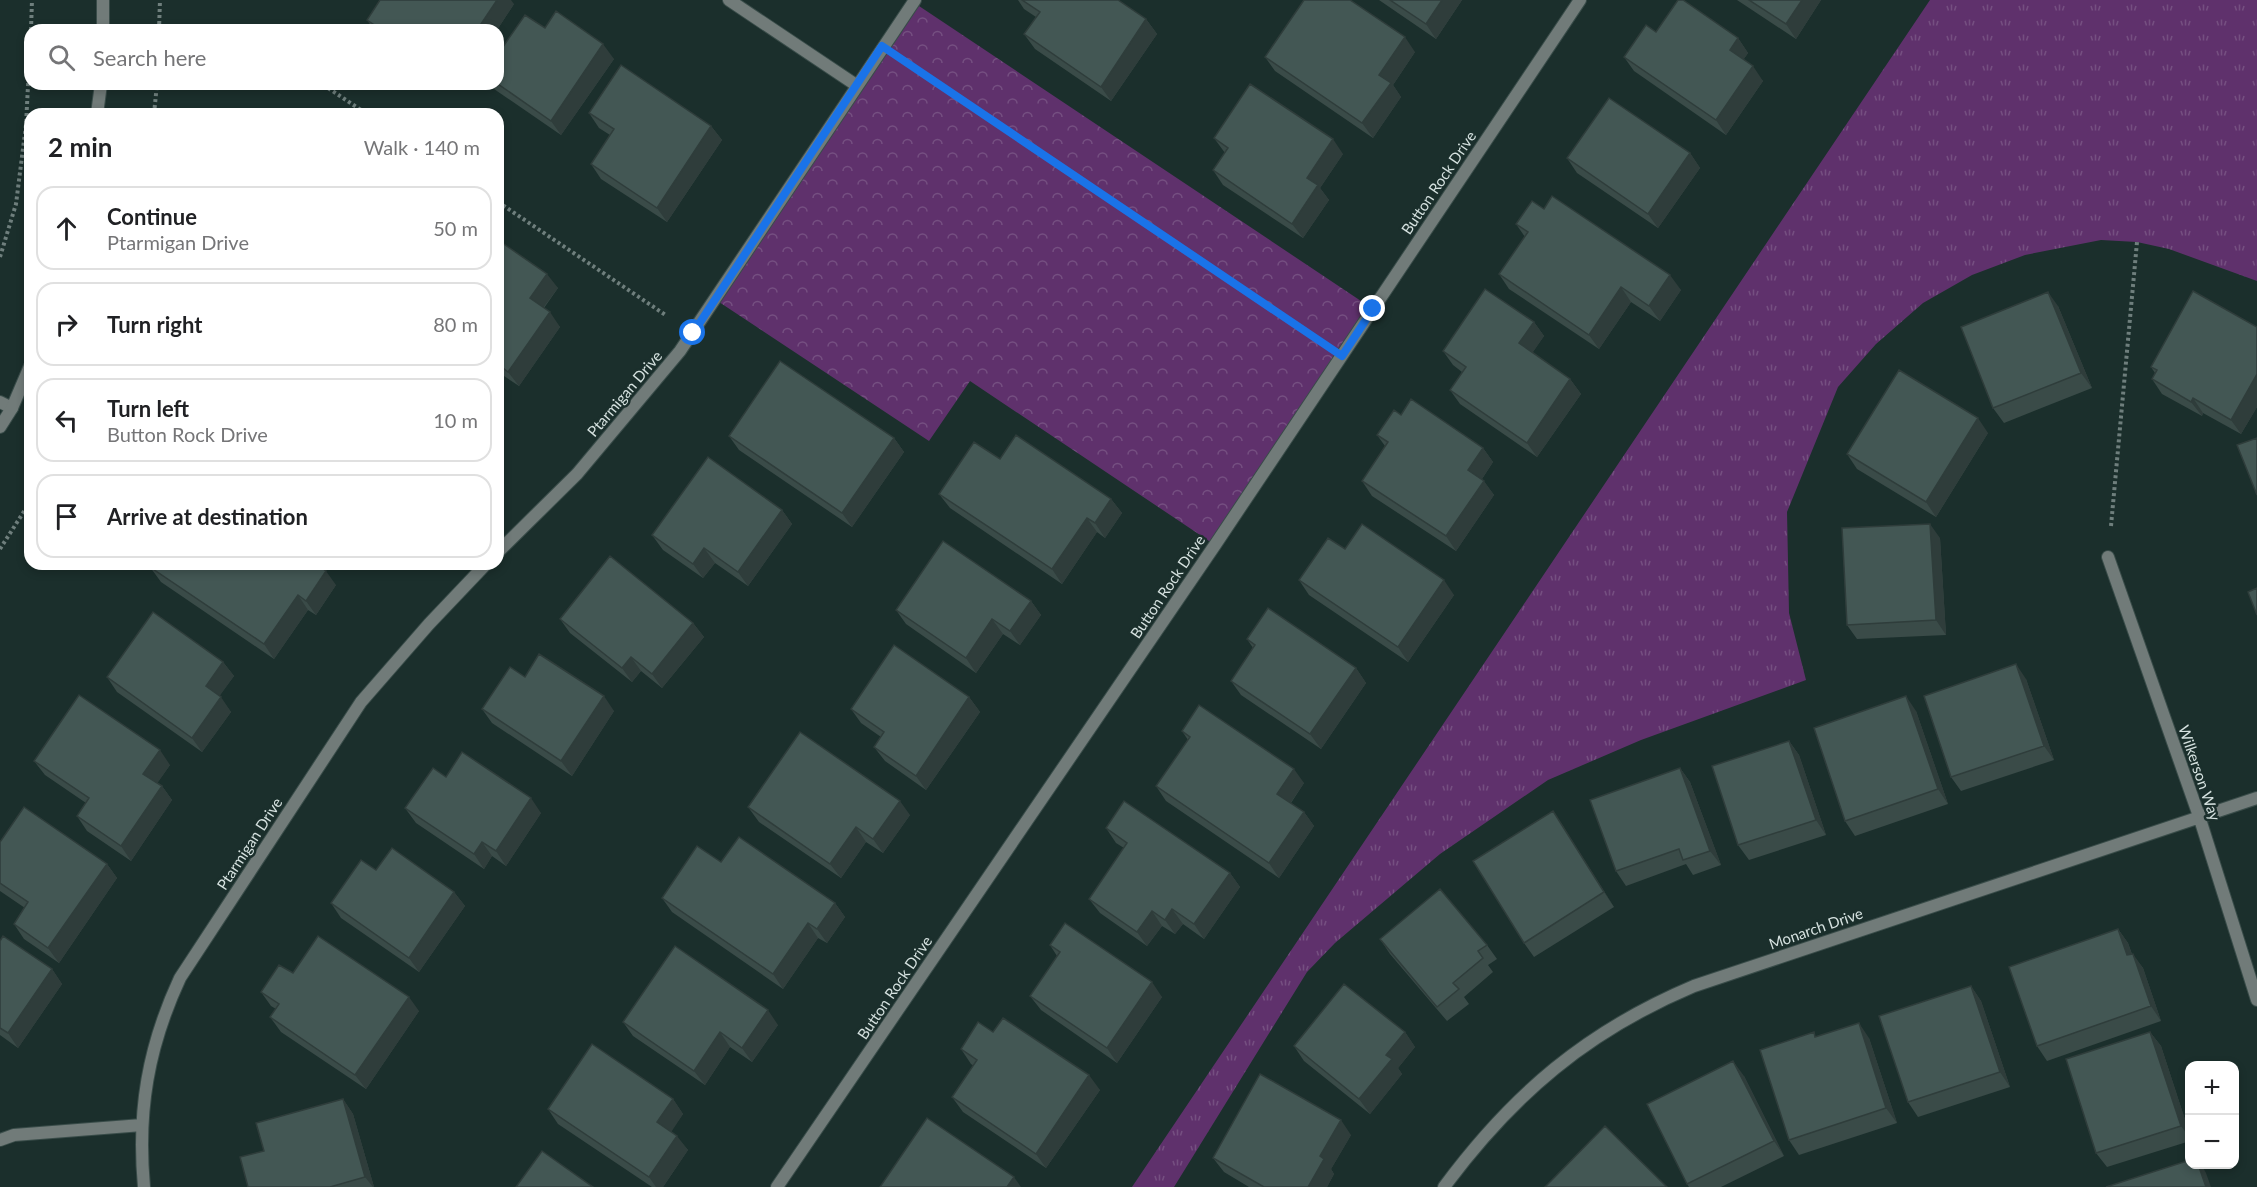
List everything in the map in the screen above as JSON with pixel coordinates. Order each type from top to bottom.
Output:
[{"type":"street","points":[[103,0],[103,24]]},
{"type":"street","points":[[729,0],[856,84]]},
{"type":"street","name":"Ptarmigan Drive","points":[[504,546],[577,474],[693,333],[856,84],[915,0]]},
{"type":"street","name":"Button Rock Drive","points":[[777,1187],[1342,356],[1580,0]]},
{"type":"street","points":[[98,108],[100,90]]},
{"type":"street","points":[[0,427],[12,408],[24,380]]},
{"type":"street","points":[[0,402],[12,408]]},
{"type":"street","name":"Wilkerson Way","points":[[2108,557],[2199,816],[2257,1000]]},
{"type":"street","name":"Ptarmigan Drive","points":[[144,1187],[142,1125],[144,1093],[161,1018],[180,978],[361,702],[429,624],[480,570]]},
{"type":"street","name":"Monarch Drive","points":[[1444,1187],[1493,1125],[1541,1080],[1575,1051],[1650,1005],[1706,983],[2257,798]]},
{"type":"street","points":[[0,1140],[14,1135],[142,1125]]},
{"type":"path","points":[[31,24],[32,0]]},
{"type":"path","points":[[159,24],[160,0]]},
{"type":"path","points":[[882,46],[1342,356]]},
{"type":"path","points":[[28,90],[28,108]]},
{"type":"path","points":[[155,108],[156,90]]},
{"type":"path","points":[[331,90],[358,108]]},
{"type":"path","points":[[0,257],[16,204],[24,147]]},
{"type":"path","points":[[504,206],[693,333]]},
{"type":"path","points":[[2108,557],[2137,242]]},
{"type":"path","points":[[0,549],[24,511]]},
{"type":"green space","points":[[1930,0],[2257,0],[2257,281],[2169,249],[2137,242],[2101,240],[2025,255],[1972,275],[1923,303],[1876,344],[1838,387],[1787,512],[1789,613],[1806,680],[1641,740],[1548,780],[1440,854],[1335,943],[1307,972],[1174,1187],[1132,1187]]},
{"type":"green space","points":[[913,2],[1373,309],[1215,545],[970,381],[929,441],[716,300]]},
{"type":"building","points":[[380,0],[497,0],[481,24],[373,24],[367,20]]},
{"type":"building","points":[[1022,0],[1118,0],[1146,19],[1101,87],[1024,34],[1040,12]]},
{"type":"building","points":[[1304,0],[1350,0],[1405,37],[1379,75],[1391,83],[1362,123],[1265,57]]},
{"type":"building","points":[[1390,0],[1442,0],[1426,24]]},
{"type":"building","points":[[1678,0],[1683,0],[1738,38],[1730,50],[1753,66],[1716,120],[1624,57],[1646,25],[1656,32]]},
{"type":"building","points":[[1749,0],[1802,0],[1786,24]]},
{"type":"building","points":[[556,11],[603,44],[551,121],[504,88],[504,45],[525,15],[545,28]]},
{"type":"building","points":[[621,65],[711,126],[657,208],[591,164],[614,129],[589,113]]},
{"type":"building","points":[[1250,84],[1333,139],[1307,178],[1318,185],[1292,224],[1213,170],[1228,148],[1214,138]]},
{"type":"building","points":[[1609,98],[1690,153],[1648,214],[1567,158]]},
{"type":"building","points":[[1552,196],[1670,275],[1649,306],[1621,287],[1589,335],[1499,274],[1528,232],[1516,224],[1532,201],[1544,209]]},
{"type":"building","points":[[504,244],[547,274],[530,298],[550,312],[508,372],[504,369]]},
{"type":"building","points":[[1485,289],[1534,322],[1519,343],[1570,379],[1527,443],[1450,390],[1466,367],[1443,351]]},
{"type":"building","points":[[2193,291],[2257,327],[2257,374],[2231,420],[2193,398],[2191,402],[2152,379],[2157,370],[2151,367]]},
{"type":"building","points":[[2048,292],[2081,373],[1993,408],[1961,327]]},
{"type":"building","points":[[780,361],[894,438],[842,513],[729,436]]},
{"type":"building","points":[[1899,370],[1978,418],[1926,502],[1847,454]]},
{"type":"building","points":[[1411,399],[1483,448],[1468,470],[1484,481],[1446,536],[1362,481],[1388,442],[1377,435],[1394,410],[1401,415]]},
{"type":"building","points":[[1016,435],[1111,499],[1095,523],[1087,518],[1052,569],[939,494],[974,442],[1000,459]]},
{"type":"building","points":[[2257,438],[2257,495],[2237,445]]},
{"type":"building","points":[[708,457],[782,510],[738,572],[704,548],[693,564],[652,535]]},
{"type":"building","points":[[1362,524],[1444,580],[1398,647],[1299,580],[1328,538],[1345,549]]},
{"type":"building","points":[[1930,524],[1936,620],[1847,625],[1842,528]]},
{"type":"building","points":[[943,541],[1031,601],[1010,631],[992,619],[966,658],[896,610]]},
{"type":"building","points":[[610,556],[693,623],[652,674],[631,657],[622,668],[560,619]]},
{"type":"building","points":[[154,570],[326,571],[306,601],[298,595],[264,644]]},
{"type":"building","points":[[2257,588],[2257,615],[2248,592]]},
{"type":"building","points":[[1268,608],[1356,668],[1310,734],[1231,681],[1255,645],[1247,639]]},
{"type":"building","points":[[153,612],[223,662],[206,686],[221,697],[192,738],[107,677]]},
{"type":"building","points":[[894,645],[969,697],[916,776],[874,747],[884,732],[851,709]]},
{"type":"building","points":[[539,654],[604,696],[561,761],[482,709],[510,667],[525,677]]},
{"type":"building","points":[[2016,664],[2044,746],[1951,777],[1924,696]]},
{"type":"building","points":[[79,695],[160,750],[143,774],[162,786],[121,846],[77,816],[89,798],[34,761]]},
{"type":"building","points":[[1906,696],[1938,789],[1845,821],[1814,728]]},
{"type":"building","points":[[1199,705],[1294,769],[1277,794],[1304,812],[1269,863],[1156,786],[1190,737],[1182,731]]},
{"type":"building","points":[[800,732],[900,801],[873,839],[856,827],[830,864],[748,807]]},
{"type":"building","points":[[1789,741],[1816,820],[1738,845],[1712,766]]},
{"type":"building","points":[[462,752],[531,798],[496,851],[482,842],[474,854],[405,808],[433,768],[446,777]]},
{"type":"building","points":[[1680,768],[1710,851],[1683,860],[1679,849],[1616,871],[1590,800]]},
{"type":"building","points":[[1124,801],[1230,873],[1194,924],[1172,909],[1165,920],[1152,911],[1137,932],[1089,899],[1127,843],[1106,828]]},
{"type":"building","points":[[24,807],[107,864],[48,948],[14,924],[28,902],[0,883],[0,842]]},
{"type":"building","points":[[1553,811],[1604,892],[1524,943],[1473,861]]},
{"type":"building","points":[[739,837],[835,903],[817,929],[808,923],[773,974],[662,898],[697,846],[721,862]]},
{"type":"building","points":[[392,848],[454,892],[409,958],[331,903],[361,860],[376,870]]},
{"type":"building","points":[[1440,889],[1487,945],[1478,951],[1483,958],[1453,983],[1459,989],[1437,1007],[1380,939]]},
{"type":"building","points":[[1065,923],[1152,982],[1107,1048],[1030,996],[1060,952],[1050,945]]},
{"type":"building","points":[[2118,929],[2127,955],[2133,954],[2151,1006],[2037,1046],[2009,967]]},
{"type":"building","points":[[3,936],[52,969],[8,1033],[0,1028],[0,941]]},
{"type":"building","points":[[318,936],[409,997],[355,1075],[270,1017],[279,1004],[261,992],[279,965],[293,973]]},
{"type":"building","points":[[675,946],[768,1010],[742,1048],[720,1032],[694,1071],[623,1022]]},
{"type":"building","points":[[1344,984],[1405,1032],[1386,1055],[1392,1059],[1359,1099],[1294,1046]]},
{"type":"building","points":[[1971,986],[2000,1072],[1908,1102],[1879,1016]]},
{"type":"building","points":[[1003,1018],[1089,1075],[1036,1154],[952,1097],[977,1060],[961,1049],[978,1022],[993,1032]]},
{"type":"building","points":[[1859,1023],[1886,1108],[1789,1140],[1760,1050],[1814,1032],[1815,1037]]},
{"type":"building","points":[[2150,1032],[2181,1126],[2096,1153],[2066,1059]]},
{"type":"building","points":[[592,1044],[673,1099],[657,1122],[677,1136],[649,1177],[548,1109]]},
{"type":"building","points":[[1733,1061],[1774,1141],[1687,1184],[1647,1104]]},
{"type":"building","points":[[1260,1074],[1341,1120],[1320,1156],[1324,1159],[1308,1187],[1264,1187],[1213,1158]]},
{"type":"building","points":[[343,1099],[365,1177],[330,1187],[248,1187],[240,1157],[264,1151],[256,1123]]},
{"type":"building","points":[[927,1118],[1014,1177],[1007,1187],[880,1187]]},
{"type":"building","points":[[1605,1126],[1667,1187],[1545,1187]]},
{"type":"building","points":[[542,1151],[593,1187],[516,1187]]},
{"type":"building","points":[[2185,1162],[2185,1169],[2200,1169],[2206,1187],[2106,1187]]},
{"type":"route","points":[[693,333],[882,46],[1342,356],[1373,309]]}]
